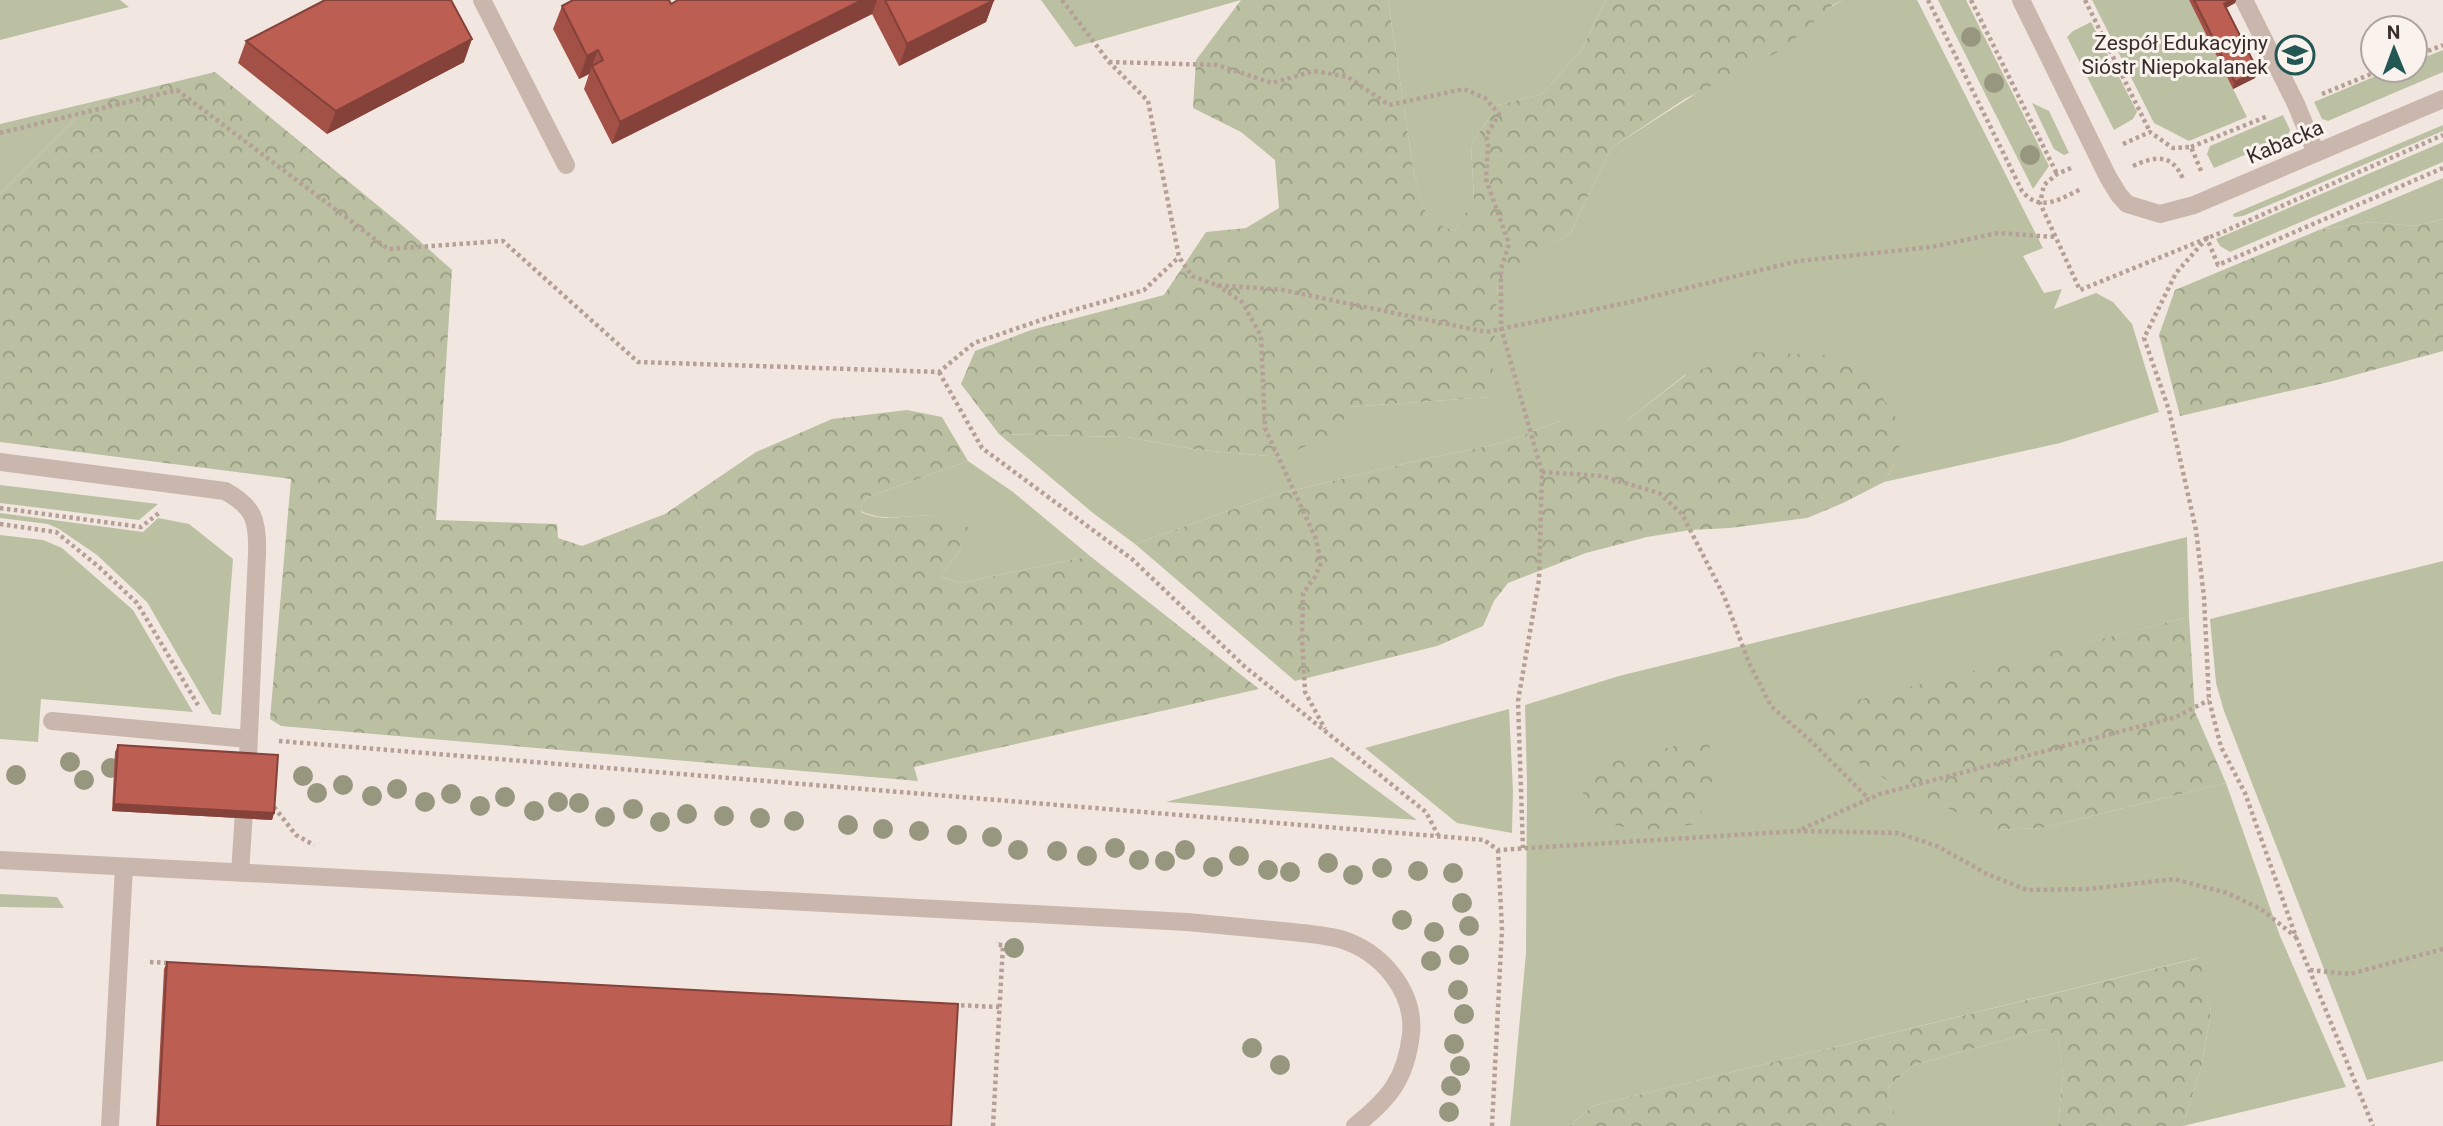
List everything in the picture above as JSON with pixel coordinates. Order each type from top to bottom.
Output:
[{"type":"street","points":[[482,0],[566,164]]},
{"type":"street","name":"Kabacka","points":[[2021,0],[2108,177],[2127,204],[2141,210],[2160,214],[2194,205],[2443,99]]},
{"type":"street","points":[[2244,0],[2296,104],[2316,153]]},
{"type":"street","points":[[0,463],[225,491],[242,500],[253,513],[258,533],[240,873]]},
{"type":"street","points":[[52,721],[248,739]]},
{"type":"street","points":[[0,860],[1173,921],[1340,939],[1379,960],[1394,977],[1410,1011],[1409,1051],[1403,1073],[1393,1091],[1355,1126]]},
{"type":"street","points":[[110,1126],[124,867]]},
{"type":"path","points":[[1062,0],[1109,62],[1149,101],[1179,257],[1192,276],[1216,285],[1241,302],[1261,336],[1265,428],[1316,539],[1321,562],[1315,577],[1303,593],[1302,638],[1305,692],[1327,732]]},
{"type":"path","points":[[1971,0],[2057,174]]},
{"type":"path","points":[[2085,0],[2150,132],[2173,148],[2191,147],[2204,178]]},
{"type":"path","points":[[1109,62],[1217,65],[1272,83],[1314,71],[1348,77],[1389,105],[1464,89],[1485,98],[1499,114],[1486,136],[1486,179],[1509,244],[1501,269],[1501,328],[1542,472],[1539,580],[1518,701],[1523,849]]},
{"type":"path","points":[[0,133],[177,90],[388,249],[503,241],[638,362],[939,372],[975,343],[1053,316],[1144,290],[1179,257]]},
{"type":"path","points":[[2119,146],[2150,132]]},
{"type":"path","points":[[2079,165],[2057,174],[2043,185],[2040,203],[2080,290],[2443,135]]},
{"type":"path","points":[[2218,265],[2443,168]]},
{"type":"path","points":[[1216,285],[1283,289],[1486,332],[1626,303],[1798,261],[1932,247],[1998,233],[2056,237]]},
{"type":"path","points":[[2207,238],[2176,273],[2144,338],[2169,410],[2196,530],[2204,597],[2209,701],[2221,747],[2245,793],[2296,937],[2373,1126]]},
{"type":"path","points":[[939,372],[982,447],[1132,559],[1244,666],[1426,812],[1439,836]]},
{"type":"path","points":[[1542,472],[1602,476],[1659,493],[1682,514],[1724,596],[1749,663],[1771,706],[1812,742],[1869,799]]},
{"type":"path","points":[[0,508],[141,527],[161,511]]},
{"type":"path","points":[[0,524],[56,532],[99,567],[137,603],[199,707]]},
{"type":"path","points":[[1798,831],[1880,794],[2176,717],[2209,701]]},
{"type":"path","points":[[248,739],[1439,836],[1484,840],[1498,850],[1798,831],[1898,833],[1937,846],[1987,874],[2027,890],[2089,889],[2174,879],[2227,893],[2261,909],[2296,937]]},
{"type":"path","points":[[1492,1126],[1502,929],[1498,850]]},
{"type":"path","points":[[2310,970],[2350,974],[2443,948]]},
{"type":"path","points":[[150,962],[178,964]]},
{"type":"path","points":[[943,1004],[999,1007]]},
{"type":"green space","points":[[0,0],[120,0],[129,7],[0,40]]},
{"type":"green space","points":[[1041,0],[1241,0],[1075,47]]},
{"type":"green space","points":[[1241,0],[1388,0],[1414,174],[1428,220],[1454,231],[1474,200],[1471,144],[1498,105],[1542,94],[1581,51],[1606,0],[1842,0],[1782,50],[1685,99],[1611,148],[1571,232],[1498,283],[1491,397],[1348,407],[1340,431],[1281,457],[1199,450],[1126,437],[999,434],[961,384],[975,351],[1031,330],[1164,295],[1206,232],[1246,228],[1279,208],[1275,160],[1241,132],[1193,108],[1196,60]]},
{"type":"green space","points":[[1388,0],[1606,0],[1581,51],[1542,94],[1498,105],[1471,144],[1474,201],[1454,231],[1428,221],[1414,174]]},
{"type":"green space","points":[[1842,0],[1917,0],[2043,248],[2023,256],[2044,293],[2062,289],[2054,309],[2096,293],[2113,302],[2132,324],[2159,412],[2060,443],[1884,482],[1897,460],[1685,375],[1626,421],[1560,421],[1502,443],[1270,496],[1135,544],[1093,513],[999,434],[1126,437],[1199,450],[1281,457],[1348,407],[1490,397],[1498,282],[1571,232],[1611,148]]},
{"type":"green space","points":[[1938,0],[1966,0],[2049,166],[2033,189]]},
{"type":"green space","points":[[2092,0],[2189,0],[2247,117],[2189,141],[2154,123]]},
{"type":"green space","points":[[2091,22],[2137,112],[2133,119],[2114,130],[2067,37]]},
{"type":"green space","points":[[2443,50],[2443,72],[2429,78],[2429,56]]},
{"type":"green space","points":[[215,72],[404,227],[452,270],[436,520],[557,524],[558,538],[582,546],[665,514],[756,452],[832,419],[907,410],[942,417],[968,461],[868,497],[862,503],[861,512],[887,518],[942,516],[970,529],[960,550],[940,577],[961,583],[1090,556],[1259,689],[914,767],[918,781],[281,726],[270,719],[291,479],[0,442],[0,194],[92,102]]},
{"type":"green space","points":[[2359,83],[2415,84],[2328,121],[2322,119],[2314,102]]},
{"type":"green space","points":[[92,102],[0,194],[0,124]]},
{"type":"green space","points":[[2032,103],[2049,111],[2069,153],[2064,155],[2054,149]]},
{"type":"green space","points":[[2283,115],[2290,130],[2287,137],[2214,168],[2207,154],[2210,146]]},
{"type":"green space","points":[[2443,125],[2443,131],[2243,216],[2234,217],[2233,214]]},
{"type":"green space","points":[[2443,142],[2443,162],[2230,252],[2220,246],[2216,239]]},
{"type":"green space","points":[[2443,178],[2443,219],[2414,226],[2370,222],[2319,230]]},
{"type":"green space","points":[[2443,219],[2443,351],[2333,381],[2180,416],[2159,335],[2175,290],[2319,230],[2370,222],[2414,226]]},
{"type":"green space","points":[[1750,352],[1823,355],[1865,370],[1902,428],[1897,460],[1884,482],[1807,518],[1690,530],[1647,537],[1586,553],[1508,583],[1494,601],[1483,626],[1437,646],[1295,681],[1135,544],[1270,496],[1502,443],[1560,421],[1626,421],[1686,375]]},
{"type":"green space","points":[[968,461],[1013,492],[1090,556],[961,583],[940,577],[960,550],[969,530],[956,521],[943,517],[874,516],[861,511],[862,503],[868,497]]},
{"type":"green space","points":[[0,485],[158,504],[139,520],[0,503]]},
{"type":"green space","points":[[0,513],[143,532],[158,518],[189,524],[233,559],[221,715],[212,714],[147,602],[97,555],[48,524],[0,518]]},
{"type":"green space","points":[[0,535],[43,540],[62,548],[133,610],[193,712],[41,699],[38,742],[0,739]]},
{"type":"green space","points":[[2187,537],[2189,617],[1787,719],[1996,830],[2042,828],[2226,783],[2280,936],[2346,1087],[2183,1126],[2202,1064],[2211,1011],[2198,958],[1593,1106],[1569,1126],[1510,1126],[1526,953],[1525,705],[1619,676]]},
{"type":"green space","points":[[2443,561],[2443,1061],[2367,1080],[2224,711],[2216,683],[2210,619]]},
{"type":"green space","points":[[2189,617],[2195,712],[2226,783],[2042,828],[1996,830],[1890,782],[1786,718]]},
{"type":"green space","points":[[1509,709],[1512,833],[1457,823],[1365,748]]},
{"type":"green space","points":[[1709,737],[1712,781],[1697,824],[1639,831],[1600,821],[1571,773]]},
{"type":"green space","points":[[1332,757],[1417,820],[1166,802]]},
{"type":"green space","points":[[0,894],[57,897],[64,908],[0,907]]},
{"type":"green space","points":[[2199,958],[2211,1011],[2202,1064],[2183,1126],[2058,1126],[2063,1074],[2058,1037],[2044,1029],[1914,1065],[1888,1087],[1897,1126],[1569,1126],[1593,1106]]},
{"type":"green space","points":[[2044,1029],[2058,1036],[2063,1074],[2058,1126],[1895,1124],[1888,1087],[1914,1065]]},
{"type":"building","points":[[325,0],[451,0],[472,39],[336,111],[246,41]]},
{"type":"building","points":[[573,0],[669,0],[671,4],[678,0],[862,0],[620,122],[592,66],[603,60],[598,50],[587,56],[562,6]]},
{"type":"building","points":[[885,0],[994,0],[907,44]]},
{"type":"building","points":[[2194,0],[2231,0],[2224,4],[2258,71],[2235,82]]},
{"type":"building","points":[[118,745],[278,755],[274,813],[114,804]]},
{"type":"building","points":[[167,962],[958,1004],[951,1126],[158,1126]]},
{"type":"place","name":"Zespół Edukacyjny Sióstr Niepokalanek","points":[[2295,55]]}]
